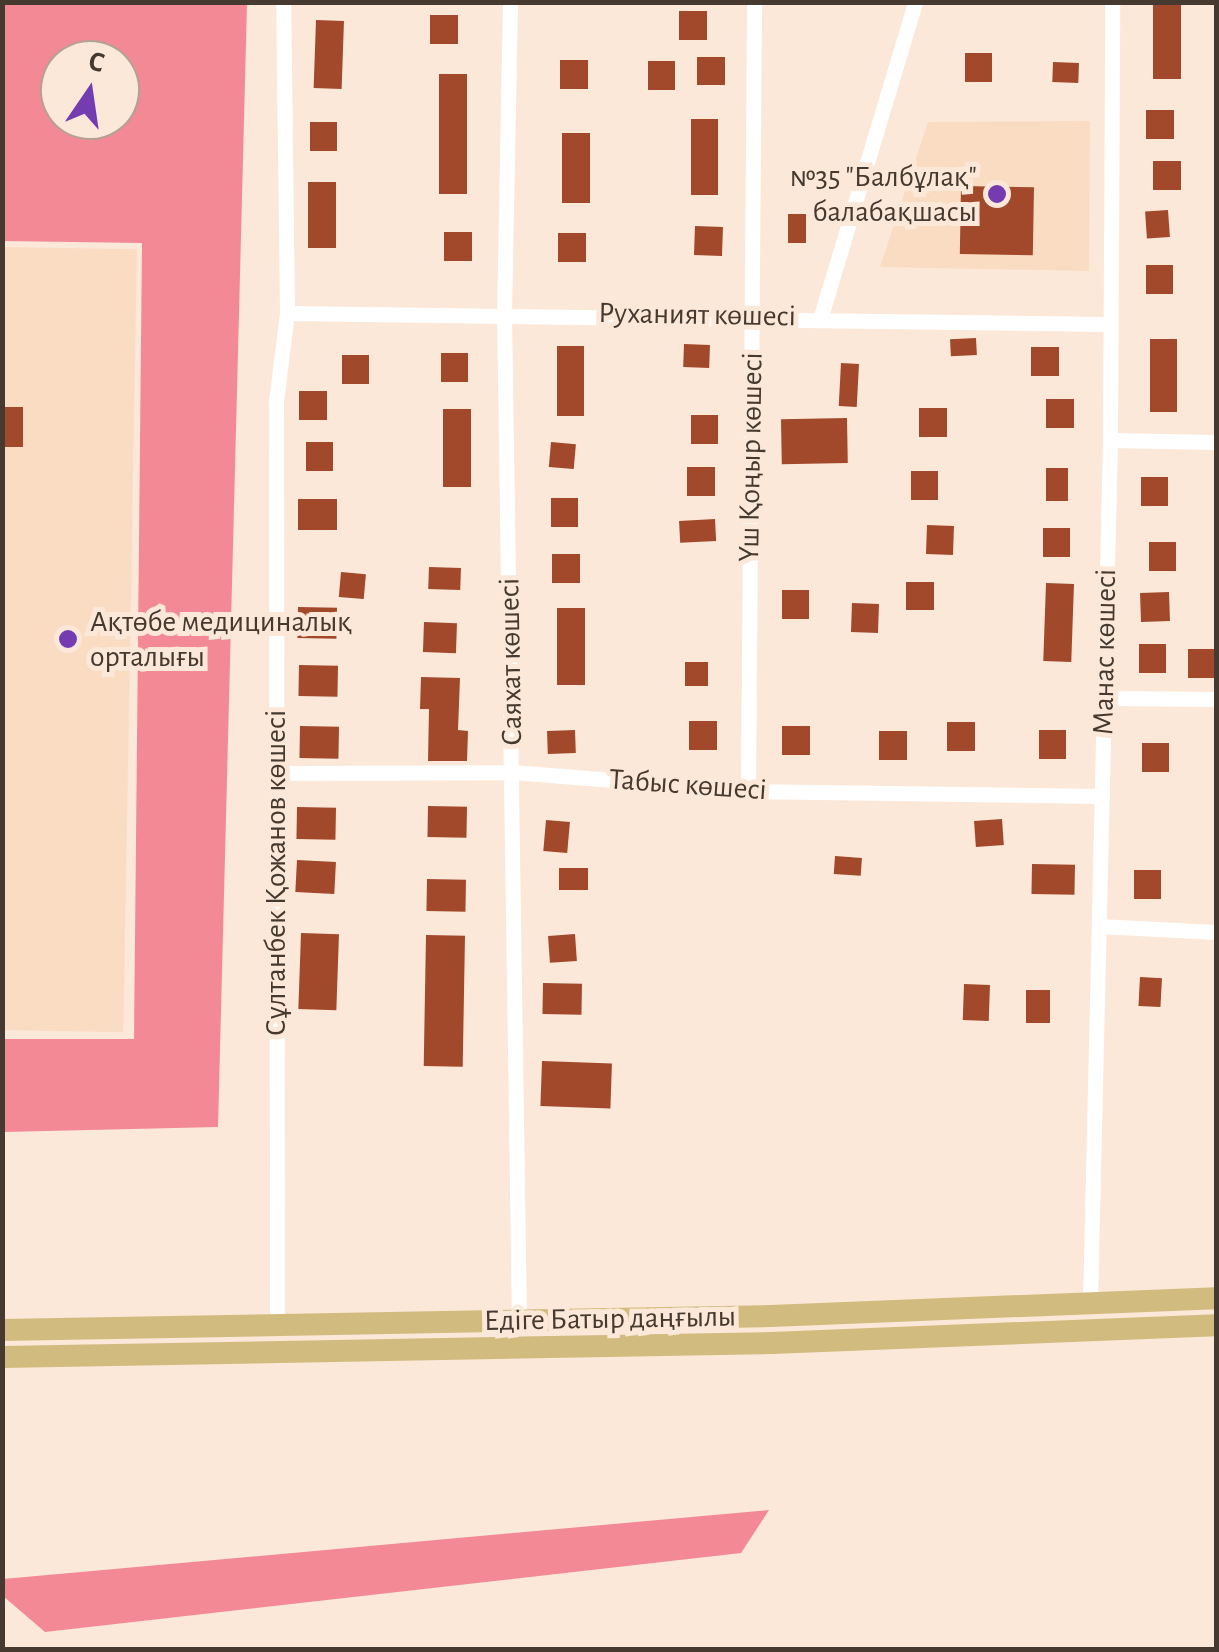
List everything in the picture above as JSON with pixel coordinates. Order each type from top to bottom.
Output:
[{"type":"main road","name":"Едіге Батыр даңғылы","points":[[2,1330],[519,1321],[1216,1298]]},
{"type":"main road","name":"Едіге Батыр даңғылы","points":[[2,1357],[772,1343],[1216,1325]]},
{"type":"street","name":"Сұлтанбек Қожанов көшесі","points":[[277,1325],[276,401],[287,313],[283,2]]},
{"type":"street","name":"Саяхат көшесі","points":[[510,2],[504,312],[519,1321]]},
{"type":"street","name":"Үш Қоңыр көшесі","points":[[748,791],[754,2]]},
{"type":"street","points":[[821,316],[915,2]]},
{"type":"street","name":"Манас көшесі","points":[[1090,1302],[1110,440],[1106,324],[1112,2]]},
{"type":"street","name":"Руханият көшесі","points":[[287,313],[752,314],[1106,324]]},
{"type":"street","points":[[1110,440],[1216,442]]},
{"type":"street","points":[[1104,698],[1216,699]]},
{"type":"street","name":"Табыс көшесі","points":[[275,773],[513,772],[748,791],[1102,796]]},
{"type":"street","points":[[1099,926],[1216,932]]},
{"type":"shaded area","points":[[3,2],[247,3],[218,1127],[3,1132],[3,1039],[134,1039],[142,243],[3,241]]},
{"type":"shaded area","name":"№35 \"Балбұлақ\" балабақшасы","points":[[1090,121],[1089,271],[880,267],[928,122]]},
{"type":"shaded area","name":"Ақтөбе медициналық орталығы","points":[[3,247],[137,249],[123,1032],[2,1030]]},
{"type":"shaded area","points":[[769,1510],[741,1553],[45,1632],[3,1596],[3,1579]]},
{"type":"building","points":[[1153,5],[1181,5],[1181,79],[1153,79]]},
{"type":"building","points":[[679,11],[707,11],[707,40],[679,40]]},
{"type":"building","points":[[430,15],[458,15],[458,44],[430,44]]},
{"type":"building","points":[[316,20],[344,21],[342,89],[314,88]]},
{"type":"building","points":[[965,53],[992,53],[992,82],[965,82]]},
{"type":"building","points":[[697,57],[725,57],[725,85],[697,85]]},
{"type":"building","points":[[560,60],[588,60],[588,89],[560,89]]},
{"type":"building","points":[[648,61],[675,61],[675,90],[648,90]]},
{"type":"building","points":[[1053,62],[1079,63],[1078,83],[1052,82]]},
{"type":"building","points":[[439,74],[467,74],[467,194],[439,194]]},
{"type":"building","points":[[1146,110],[1174,110],[1174,139],[1146,139]]},
{"type":"building","points":[[691,119],[718,119],[718,195],[691,195]]},
{"type":"building","points":[[310,122],[337,122],[337,151],[310,151]]},
{"type":"building","points":[[562,133],[590,133],[590,203],[562,203]]},
{"type":"building","points":[[1153,161],[1181,161],[1181,190],[1153,190]]},
{"type":"building","points":[[308,182],[336,182],[336,248],[308,248]]},
{"type":"building","points":[[961,186],[1034,187],[1033,255],[960,254]]},
{"type":"building","points":[[1168,210],[1170,237],[1147,239],[1145,212]]},
{"type":"building","points":[[788,214],[806,214],[806,243],[788,243]]},
{"type":"building","points":[[695,226],[723,227],[722,256],[694,255]]},
{"type":"building","points":[[444,232],[472,232],[472,261],[444,261]]},
{"type":"building","points":[[558,233],[586,233],[586,262],[558,262]]},
{"type":"building","points":[[1146,265],[1173,265],[1173,294],[1146,294]]},
{"type":"building","points":[[976,338],[977,355],[951,356],[950,339]]},
{"type":"building","points":[[1150,339],[1177,339],[1177,412],[1150,412]]},
{"type":"building","points":[[684,344],[710,345],[709,368],[683,367]]},
{"type":"building","points":[[557,346],[584,346],[584,416],[557,416]]},
{"type":"building","points":[[1031,347],[1059,347],[1059,376],[1031,376]]},
{"type":"building","points":[[441,353],[468,353],[468,382],[441,382]]},
{"type":"building","points":[[342,355],[369,355],[369,384],[342,384]]},
{"type":"building","points":[[841,363],[859,364],[857,407],[839,406]]},
{"type":"building","points":[[299,391],[327,391],[327,420],[299,420]]},
{"type":"building","points":[[1046,399],[1074,399],[1074,428],[1046,428]]},
{"type":"building","points":[[2,407],[23,407],[23,447],[2,447]]},
{"type":"building","points":[[919,408],[947,408],[947,437],[919,437]]},
{"type":"building","points":[[443,409],[471,409],[471,487],[443,487]]},
{"type":"building","points":[[691,415],[718,415],[718,444],[691,444]]},
{"type":"building","points":[[847,418],[848,463],[782,464],[781,419]]},
{"type":"building","points":[[306,442],[333,442],[333,471],[306,471]]},
{"type":"building","points":[[551,442],[576,444],[574,469],[549,467]]},
{"type":"building","points":[[687,467],[715,467],[715,496],[687,496]]},
{"type":"building","points":[[1046,468],[1068,468],[1068,501],[1046,501]]},
{"type":"building","points":[[911,471],[938,471],[938,500],[911,500]]},
{"type":"building","points":[[1141,477],[1168,477],[1168,506],[1141,506]]},
{"type":"building","points":[[551,498],[578,498],[578,527],[551,527]]},
{"type":"building","points":[[298,499],[337,499],[337,530],[298,530]]},
{"type":"building","points":[[715,519],[716,541],[680,543],[679,521]]},
{"type":"building","points":[[927,525],[954,526],[953,555],[926,554]]},
{"type":"building","points":[[1043,528],[1070,528],[1070,557],[1043,557]]},
{"type":"building","points":[[1149,542],[1176,542],[1176,571],[1149,571]]},
{"type":"building","points":[[552,554],[580,554],[580,583],[552,583]]},
{"type":"building","points":[[429,567],[461,568],[460,590],[428,589]]},
{"type":"building","points":[[341,572],[366,574],[364,599],[339,597]]},
{"type":"building","points":[[906,582],[934,582],[934,610],[906,610]]},
{"type":"building","points":[[1046,583],[1074,584],[1071,662],[1043,661]]},
{"type":"building","points":[[782,590],[809,590],[809,619],[782,619]]},
{"type":"building","points":[[1169,592],[1170,621],[1141,622],[1140,593]]},
{"type":"building","points":[[852,603],[879,604],[878,633],[851,632]]},
{"type":"building","points":[[298,607],[337,608],[336,639],[297,638]]},
{"type":"building","points":[[557,608],[585,608],[585,685],[557,685]]},
{"type":"building","points":[[424,622],[457,623],[456,653],[423,652]]},
{"type":"building","points":[[1139,644],[1166,644],[1166,673],[1139,673]]},
{"type":"building","points":[[1188,649],[1216,649],[1216,678],[1188,678]]},
{"type":"building","points":[[685,662],[708,662],[708,686],[685,686]]},
{"type":"building","points":[[299,665],[338,666],[337,697],[298,696]]},
{"type":"building","points":[[421,677],[460,678],[458,730],[468,731],[467,761],[428,761],[429,709],[420,709]]},
{"type":"building","points":[[689,721],[717,721],[717,750],[689,750]]},
{"type":"building","points":[[947,722],[975,722],[975,751],[947,751]]},
{"type":"building","points":[[300,726],[339,727],[338,759],[299,758]]},
{"type":"building","points":[[782,726],[810,726],[810,755],[782,755]]},
{"type":"building","points":[[575,730],[576,753],[548,754],[547,731]]},
{"type":"building","points":[[1039,730],[1066,730],[1066,759],[1039,759]]},
{"type":"building","points":[[879,731],[907,731],[907,760],[879,760]]},
{"type":"building","points":[[1142,743],[1169,743],[1169,772],[1142,772]]},
{"type":"building","points":[[428,806],[467,807],[466,838],[427,837]]},
{"type":"building","points":[[297,807],[336,808],[335,840],[296,839]]},
{"type":"building","points":[[1002,819],[1004,845],[976,847],[974,821]]},
{"type":"building","points":[[546,820],[570,822],[567,853],[543,851]]},
{"type":"building","points":[[835,856],[862,858],[861,876],[834,874]]},
{"type":"building","points":[[297,860],[336,862],[334,894],[295,892]]},
{"type":"building","points":[[1032,864],[1075,865],[1074,895],[1031,894]]},
{"type":"building","points":[[559,868],[588,868],[588,890],[559,890]]},
{"type":"building","points":[[1134,870],[1161,870],[1161,899],[1134,899]]},
{"type":"building","points":[[427,879],[466,880],[465,912],[426,911]]},
{"type":"building","points":[[301,933],[339,934],[336,1010],[298,1009]]},
{"type":"building","points":[[575,934],[577,961],[550,963],[548,936]]},
{"type":"building","points":[[426,935],[465,936],[463,1067],[424,1066]]},
{"type":"building","points":[[1140,977],[1162,978],[1160,1007],[1138,1006]]},
{"type":"building","points":[[543,983],[582,984],[581,1015],[542,1014]]},
{"type":"building","points":[[964,984],[990,985],[989,1021],[963,1020]]},
{"type":"building","points":[[1026,990],[1050,990],[1050,1023],[1026,1023]]},
{"type":"building","points":[[542,1061],[612,1063],[610,1108],[540,1106]]},
{"type":"place","name":"№35 \"Балбұлақ\" балабақшасы","points":[[997,194]]},
{"type":"place","name":"Ақтөбе медициналық орталығы","points":[[68,639]]}]
